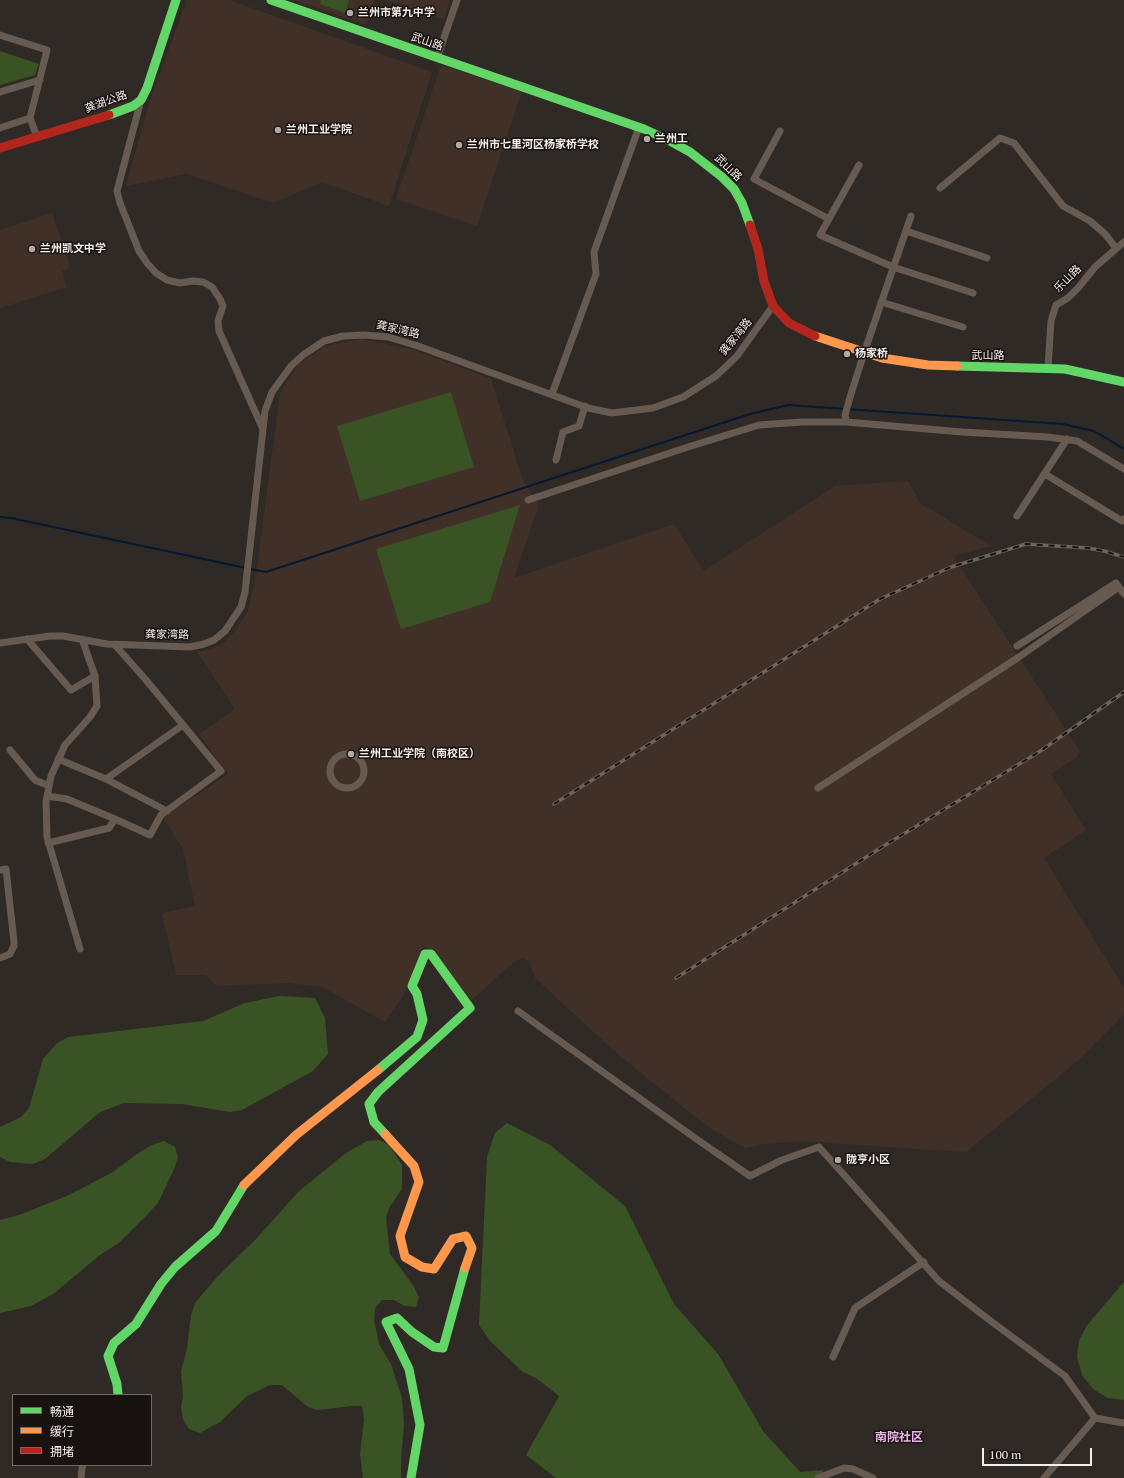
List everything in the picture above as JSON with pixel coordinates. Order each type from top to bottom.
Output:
[{"type":"street","name":"龚湖公路","points":[[0,148],[133,106],[141,100],[147,88],[176,0]]},
{"type":"street","name":"武山路","points":[[270,0],[639,127],[690,152],[707,164],[734,189],[742,203],[758,249],[764,281],[773,306],[790,323],[814,336],[882,358],[928,365],[1072,370],[1124,382]]},
{"type":"street","points":[[437,58],[457,0]]},
{"type":"street","points":[[0,36],[47,50],[30,118],[37,137]]},
{"type":"street","points":[[0,92],[40,80]]},
{"type":"street","points":[[141,100],[117,190],[120,203],[139,251],[156,273],[168,280],[180,283],[192,281],[203,282],[212,287],[220,299],[223,306],[218,321],[219,331],[263,429]]},
{"type":"street","points":[[0,128],[30,118]]},
{"type":"street","points":[[552,394],[596,274],[594,252],[639,127]]},
{"type":"street","points":[[780,131],[754,179],[829,220]]},
{"type":"street","points":[[940,188],[1000,138],[1014,143],[1063,206],[1090,221],[1105,234],[1116,248]]},
{"type":"street","points":[[859,165],[820,235],[893,267],[973,293]]},
{"type":"street","points":[[846,419],[851,394],[864,353],[911,216]]},
{"type":"street","points":[[906,231],[987,258]]},
{"type":"street","name":"乐山路","points":[[1048,368],[1051,321],[1056,305],[1068,298],[1095,267],[1124,242]]},
{"type":"street","points":[[881,302],[962,327]]},
{"type":"street","name":"龚家湾路","points":[[0,643],[50,636],[115,644],[190,647],[214,640],[225,631],[241,607],[248,562],[265,411],[272,392],[291,366],[303,355],[324,341],[343,336],[364,335],[388,337],[418,346],[585,406],[612,413],[653,408],[682,398],[716,376],[737,356],[773,306]]},
{"type":"street","points":[[556,460],[563,432],[579,426],[585,406]]},
{"type":"street","points":[[528,500],[688,447],[759,426],[846,419],[1067,439],[1077,441],[1124,469]]},
{"type":"street","points":[[1017,516],[1067,439]]},
{"type":"street","points":[[1045,474],[1122,521],[1124,519]]},
{"type":"street","points":[[1017,646],[1116,583],[1124,594]]},
{"type":"street","points":[[818,788],[1019,657],[1119,587]]},
{"type":"street","points":[[27,639],[71,690],[95,676]]},
{"type":"street","points":[[80,949],[48,843],[47,796],[51,776],[65,745],[90,717],[97,706],[95,676],[82,639]]},
{"type":"street","points":[[47,796],[68,799],[150,835],[161,815],[220,771],[115,644]]},
{"type":"street","points":[[106,779],[183,725]]},
{"type":"street","points":[[10,750],[35,780],[49,786]]},
{"type":"street","points":[[350,753],[361,760],[365,773],[358,785],[352,788],[345,788],[338,786],[333,781],[330,775],[330,768],[332,762],[337,757],[350,753]]},
{"type":"street","points":[[58,759],[106,779],[167,811]]},
{"type":"street","points":[[48,843],[109,828],[115,819]]},
{"type":"street","points":[[0,870],[6,869],[14,942],[14,946],[10,954],[0,958]]},
{"type":"street","points":[[118,1394],[117,1384],[108,1356],[114,1343],[136,1324],[161,1284],[175,1267],[216,1231],[246,1181],[296,1135],[362,1084],[417,1037],[423,1020],[417,994],[412,986],[425,954],[431,954],[470,1008],[378,1092],[370,1104],[374,1122],[414,1166],[418,1182],[400,1236],[405,1257],[422,1267],[434,1269],[453,1239],[466,1236],[472,1248],[466,1263],[443,1348],[434,1347],[412,1332],[397,1318],[386,1322],[409,1369],[420,1425],[411,1478]]},
{"type":"street","points":[[518,1011],[750,1176],[782,1160],[819,1147],[940,1281],[988,1319],[1065,1376],[1095,1418],[1124,1423]]},
{"type":"street","points":[[833,1357],[855,1308],[924,1262]]},
{"type":"street","points":[[1044,1478],[1095,1418]]},
{"type":"street","points":[[81,1478],[83,1466]]},
{"type":"street","points":[[818,1478],[844,1468],[853,1469],[873,1478]]},
{"type":"shaded area","name":"兰州工业学院","points":[[187,0],[229,0],[432,72],[389,206],[322,182],[273,203],[187,174],[126,186],[151,97]]},
{"type":"shaded area","name":"兰州市第九中学","points":[[293,0],[375,0],[366,25]]},
{"type":"shaded area","name":"兰州市第九中学","points":[[387,0],[450,0],[444,19]]},
{"type":"shaded area","name":"兰州市七里河区杨家桥学校","points":[[441,65],[522,92],[477,226],[396,199]]},
{"type":"shaded area","name":"兰州凯文中学","points":[[52,213],[70,268],[62,271],[67,287],[0,308],[0,230]]},
{"type":"shaded area","points":[[361,339],[412,349],[491,379],[523,480],[539,504],[514,578],[674,524],[704,571],[835,486],[908,481],[920,503],[991,546],[953,556],[1080,751],[1076,758],[1051,774],[1086,830],[1044,858],[1124,988],[1124,1014],[1079,1060],[966,1152],[800,1141],[764,1144],[745,1148],[708,1127],[621,1057],[535,978],[529,961],[523,958],[515,961],[472,1000],[461,990],[451,973],[431,949],[423,946],[404,995],[385,1022],[322,987],[287,983],[216,986],[205,975],[176,975],[162,913],[195,906],[183,849],[163,818],[228,774],[199,734],[235,709],[197,652],[221,645],[232,635],[248,611],[256,575],[280,393],[298,365],[323,347]]},
{"type":"green space","points":[[321,0],[349,0],[345,13],[320,4]]},
{"type":"green space","points":[[0,51],[39,64],[35,75],[0,85]]},
{"type":"green space","points":[[451,392],[474,467],[360,501],[337,426]]},
{"type":"green space","points":[[520,505],[490,602],[401,629],[376,549]]},
{"type":"green space","points":[[279,996],[315,998],[325,1018],[328,1054],[313,1071],[242,1110],[230,1112],[182,1104],[124,1103],[100,1112],[45,1159],[33,1164],[10,1162],[0,1157],[0,1127],[21,1117],[29,1108],[43,1059],[57,1043],[68,1037],[203,1021],[245,1003]]},
{"type":"green space","points":[[507,1123],[550,1145],[625,1206],[674,1304],[718,1354],[763,1431],[800,1472],[824,1470],[817,1478],[556,1478],[526,1455],[559,1396],[536,1378],[523,1372],[490,1341],[479,1325],[487,1157],[495,1133]]},
{"type":"green space","points":[[379,1140],[389,1145],[402,1165],[402,1189],[389,1208],[386,1218],[390,1254],[413,1285],[419,1297],[416,1307],[405,1306],[394,1300],[382,1300],[375,1308],[374,1320],[379,1344],[391,1364],[402,1398],[404,1424],[401,1478],[363,1478],[360,1454],[364,1419],[362,1406],[318,1410],[308,1407],[282,1385],[270,1385],[247,1396],[220,1422],[200,1433],[189,1429],[183,1419],[181,1407],[183,1397],[181,1371],[187,1349],[191,1315],[195,1303],[217,1277],[256,1239],[298,1192],[346,1153],[367,1141]]},
{"type":"green space","points":[[164,1141],[175,1147],[178,1157],[158,1203],[143,1219],[120,1242],[100,1255],[53,1294],[31,1306],[0,1313],[0,1220],[22,1214],[69,1195],[113,1172],[152,1145]]},
{"type":"green space","points":[[1124,1282],[1124,1400],[1108,1398],[1093,1389],[1082,1375],[1077,1357],[1079,1340],[1088,1324]]},
{"type":"waterway","points":[[250,569],[266,572],[750,414],[788,405],[1063,424],[1094,431],[1124,449]]},
{"type":"waterway","points":[[0,517],[11,518],[246,568]]},
{"type":"railway","points":[[554,804],[880,599],[951,567],[1026,544],[1088,548],[1124,557]]},
{"type":"railway","points":[[676,978],[882,847],[1039,752],[1124,692]]},
{"type":"traffic: fast","points":[[109,115],[133,106],[141,100],[147,88],[176,0]]},
{"type":"traffic: fast","points":[[271,0],[644,129],[670,141],[690,152],[722,177],[734,189],[742,203],[750,225]]},
{"type":"traffic: fast","points":[[957,366],[1065,369],[1124,382]]},
{"type":"traffic: fast","points":[[378,1070],[417,1037],[423,1020],[417,994],[412,986],[425,954],[431,954],[470,1008],[378,1092],[369,1104],[374,1122],[385,1134]]},
{"type":"traffic: fast","points":[[118,1394],[117,1384],[108,1356],[114,1343],[136,1324],[161,1284],[175,1267],[216,1231],[244,1185]]},
{"type":"traffic: fast","points":[[411,1478],[420,1425],[409,1369],[386,1322],[397,1318],[412,1332],[434,1347],[443,1348],[465,1268]]},
{"type":"traffic: slow","points":[[815,336],[882,358],[928,365],[957,366]]},
{"type":"traffic: slow","points":[[244,1185],[296,1135],[378,1070]]},
{"type":"traffic: slow","points":[[385,1134],[414,1166],[419,1182],[400,1236],[405,1257],[422,1267],[434,1269],[453,1239],[466,1236],[472,1248],[465,1268]]},
{"type":"traffic: jam","points":[[0,148],[109,115]]},
{"type":"traffic: jam","points":[[750,225],[758,249],[764,281],[773,306],[789,323],[815,336]]},
{"type":"place","name":"兰州市第九中学","points":[[350,13]]},
{"type":"place","name":"兰州工业学院","points":[[278,130]]},
{"type":"place","name":"兰州工","points":[[647,139]]},
{"type":"place","name":"兰州市七里河区杨家桥学校","points":[[459,145]]},
{"type":"place","name":"兰州凯文中学","points":[[32,249]]},
{"type":"place","name":"杨家桥","points":[[847,354]]},
{"type":"place","name":"兰州工业学院（南校区）","points":[[351,754]]},
{"type":"place","name":"陇亨小区","points":[[838,1160]]},
{"type":"district","name":"南院社区","points":[[899,1438]]}]
